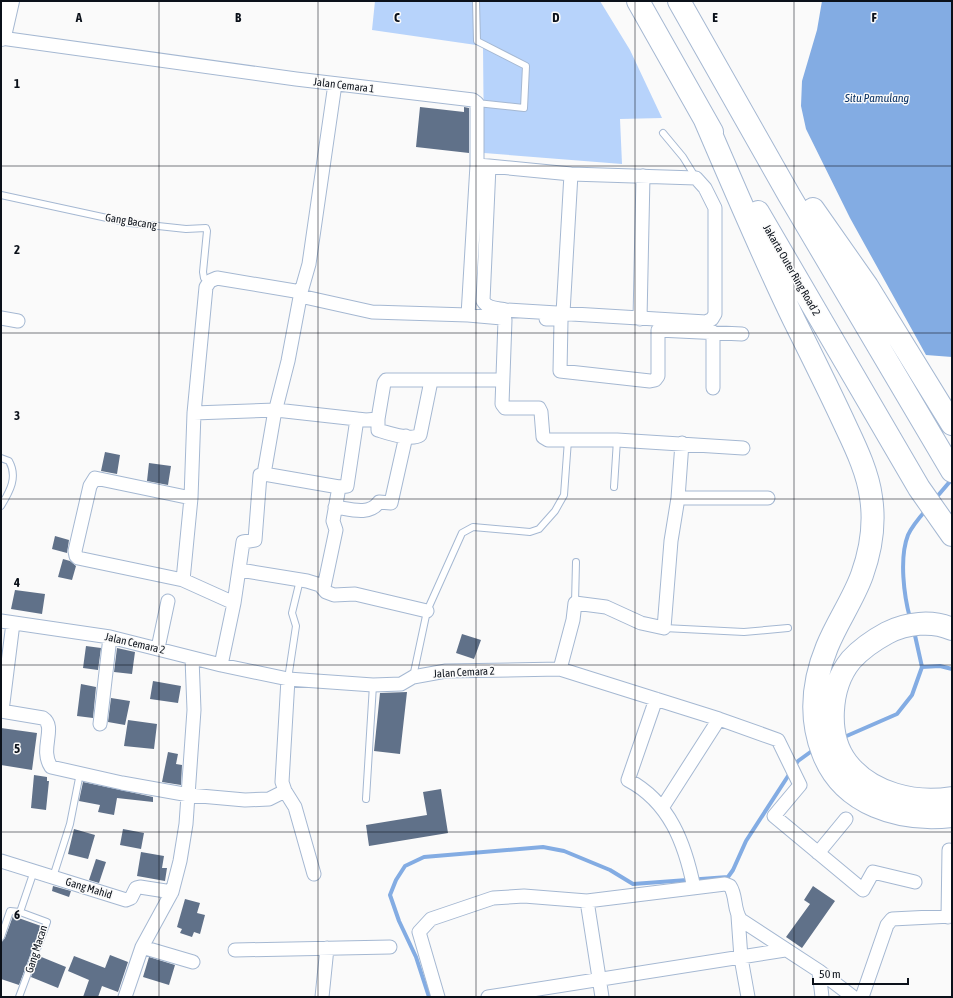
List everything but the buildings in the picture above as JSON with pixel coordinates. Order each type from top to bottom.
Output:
[{"type":"highway","name":"Jakarta Outer Ring Road 2","points":[[638,1],[919,488],[948,530]]},
{"type":"highway","points":[[679,1],[789,195],[949,466]]},
{"type":"highway","points":[[733,95],[867,286],[952,424]]},
{"type":"highway","points":[[706,120],[770,271],[837,407],[858,454],[871,496],[872,538],[863,575],[847,609],[827,645],[815,682],[814,722],[822,752],[833,772],[843,783],[854,793],[880,809],[913,817],[952,816]]},
{"type":"highway","points":[[952,629],[925,624],[900,627],[872,641],[851,661],[837,688],[833,716],[837,741],[847,763],[866,782],[889,793],[916,800],[952,798]]},
{"type":"main road","points":[[1,37],[9,1]]},
{"type":"street","name":"Jalan Cemara 1","points":[[1,37],[335,84],[473,100],[477,103]]},
{"type":"street","points":[[264,474],[276,410],[288,361],[300,294],[309,264],[335,84]]},
{"type":"street","points":[[477,103],[483,166],[483,301],[489,308],[640,319],[706,322],[712,319],[715,314],[715,208],[708,193],[696,178],[571,174],[483,166]]},
{"type":"street","points":[[468,315],[483,166]]},
{"type":"street","points":[[564,313],[571,174]]},
{"type":"street","points":[[640,319],[643,176]]},
{"type":"street","points":[[183,580],[191,498],[194,413],[206,287],[210,281],[218,278],[300,294],[372,312],[559,319],[562,324],[559,364],[560,371],[650,381],[655,380],[658,376],[658,330],[742,334]]},
{"type":"street","points":[[1,318],[18,321]]},
{"type":"street","points":[[502,318],[505,320],[502,380],[503,407],[539,408],[542,412],[543,437],[548,440],[617,440],[743,448]]},
{"type":"street","points":[[713,332],[713,388]]},
{"type":"street","points":[[431,381],[420,435],[415,437],[406,436],[378,430],[378,419],[384,383],[386,380],[502,380]]},
{"type":"street","points":[[194,413],[276,410],[357,419],[378,419]]},
{"type":"street","points":[[221,665],[240,570],[244,541],[255,541],[260,475],[264,474],[339,487],[347,486],[357,419]]},
{"type":"street","points":[[335,507],[365,511],[371,510],[378,502],[391,503],[406,436]]},
{"type":"street","points":[[560,669],[573,620],[575,603],[606,608],[641,622],[664,628],[671,541],[678,498],[682,443]]},
{"type":"street","points":[[191,498],[95,478],[90,486],[75,551],[78,558],[183,580],[234,602]]},
{"type":"street","points":[[324,588],[336,530],[333,525],[339,487]]},
{"type":"street","points":[[678,498],[768,498]]},
{"type":"street","points":[[240,570],[300,580],[324,588],[326,592],[334,594],[355,594],[427,611]]},
{"type":"street","points":[[158,648],[168,601]]},
{"type":"street","points":[[7,622],[2,711],[43,718],[47,721],[49,725],[45,754],[51,767],[189,795],[245,800],[269,799],[285,792]]},
{"type":"street","name":"Jalan Cemara 2","points":[[7,622],[110,637],[221,665],[288,678],[372,685],[401,684],[413,677],[446,671],[560,669],[719,719],[778,740],[795,774],[774,816],[818,852]]},
{"type":"street","points":[[100,724],[110,637]]},
{"type":"street","points":[[125,997],[142,947],[172,892],[180,862],[189,795],[194,710],[192,658]]},
{"type":"street","points":[[288,678],[282,782],[285,792],[295,807],[314,874]]},
{"type":"street","points":[[656,699],[628,780],[638,785],[672,820],[690,869],[694,888]]},
{"type":"street","points":[[662,808],[719,719]]},
{"type":"street","points":[[846,819],[818,852],[863,890],[873,872],[915,882]]},
{"type":"street","points":[[862,997],[887,925],[892,919],[950,916],[949,850]]},
{"type":"street","name":"Gang Mahid","points":[[1,861],[126,900],[131,898],[136,888],[140,887],[172,892]]},
{"type":"street","points":[[438,997],[419,932],[431,919],[492,898],[509,896],[587,901],[725,884],[730,886],[733,890],[738,916],[740,958],[748,997]]},
{"type":"street","points":[[587,901],[602,997]]},
{"type":"street","points":[[738,916],[785,950],[819,971],[853,997]]},
{"type":"street","points":[[142,947],[192,962]]},
{"type":"street","points":[[235,950],[390,947]]},
{"type":"street","points":[[322,997],[327,948]]},
{"type":"street","points":[[488,997],[599,981],[785,950]]},
{"type":"street","points":[[819,971],[822,997]]},
{"type":"lane","points":[[476,1],[477,41],[526,66],[524,108],[477,103]]},
{"type":"lane","points":[[663,133],[683,157],[696,178]]},
{"type":"lane","name":"Gang Bacang","points":[[1,195],[130,223],[186,229],[206,228],[207,231],[203,272],[204,278],[210,281]]},
{"type":"lane","points":[[413,677],[427,611],[462,533],[473,527],[535,531],[539,529],[555,511],[564,495],[568,440]]},
{"type":"lane","points":[[614,487],[617,440]]},
{"type":"lane","points":[[1,458],[9,461],[14,470],[14,481],[1,506]]},
{"type":"lane","points":[[575,603],[576,562]]},
{"type":"lane","points":[[288,678],[296,626],[292,613],[300,580]]},
{"type":"lane","points":[[664,628],[744,632],[788,628]]},
{"type":"lane","points":[[366,799],[372,685]]},
{"type":"lane","points":[[53,877],[70,824],[80,773]]},
{"type":"lane","points":[[1,937],[10,911],[20,912],[34,871]]},
{"type":"lane","name":"Gang Macan","points":[[19,997],[47,922],[20,912]]},
{"type":"shaded area","points":[[375,1],[600,1],[630,50],[662,118],[620,119],[622,164],[484,153],[483,46],[372,30]]},
{"type":"water","name":"Situ Pamulang","points":[[822,1],[952,1],[952,357],[926,355],[850,218],[806,129],[801,106],[802,81],[817,30]]},
{"type":"waterway","points":[[935,499],[952,479]]},
{"type":"waterway","points":[[910,618],[903,577],[905,544],[908,535],[916,522],[926,510]]},
{"type":"waterway","points":[[842,738],[897,714],[912,695],[922,667],[914,631]]},
{"type":"waterway","points":[[922,667],[940,666],[952,669]]},
{"type":"waterway","points":[[794,767],[798,761],[816,748]]},
{"type":"waterway","points":[[429,997],[416,957],[399,921],[390,895],[396,880],[405,866],[424,857],[543,847],[564,851],[610,870],[633,884],[728,877],[733,870],[746,841],[790,773]]}]
